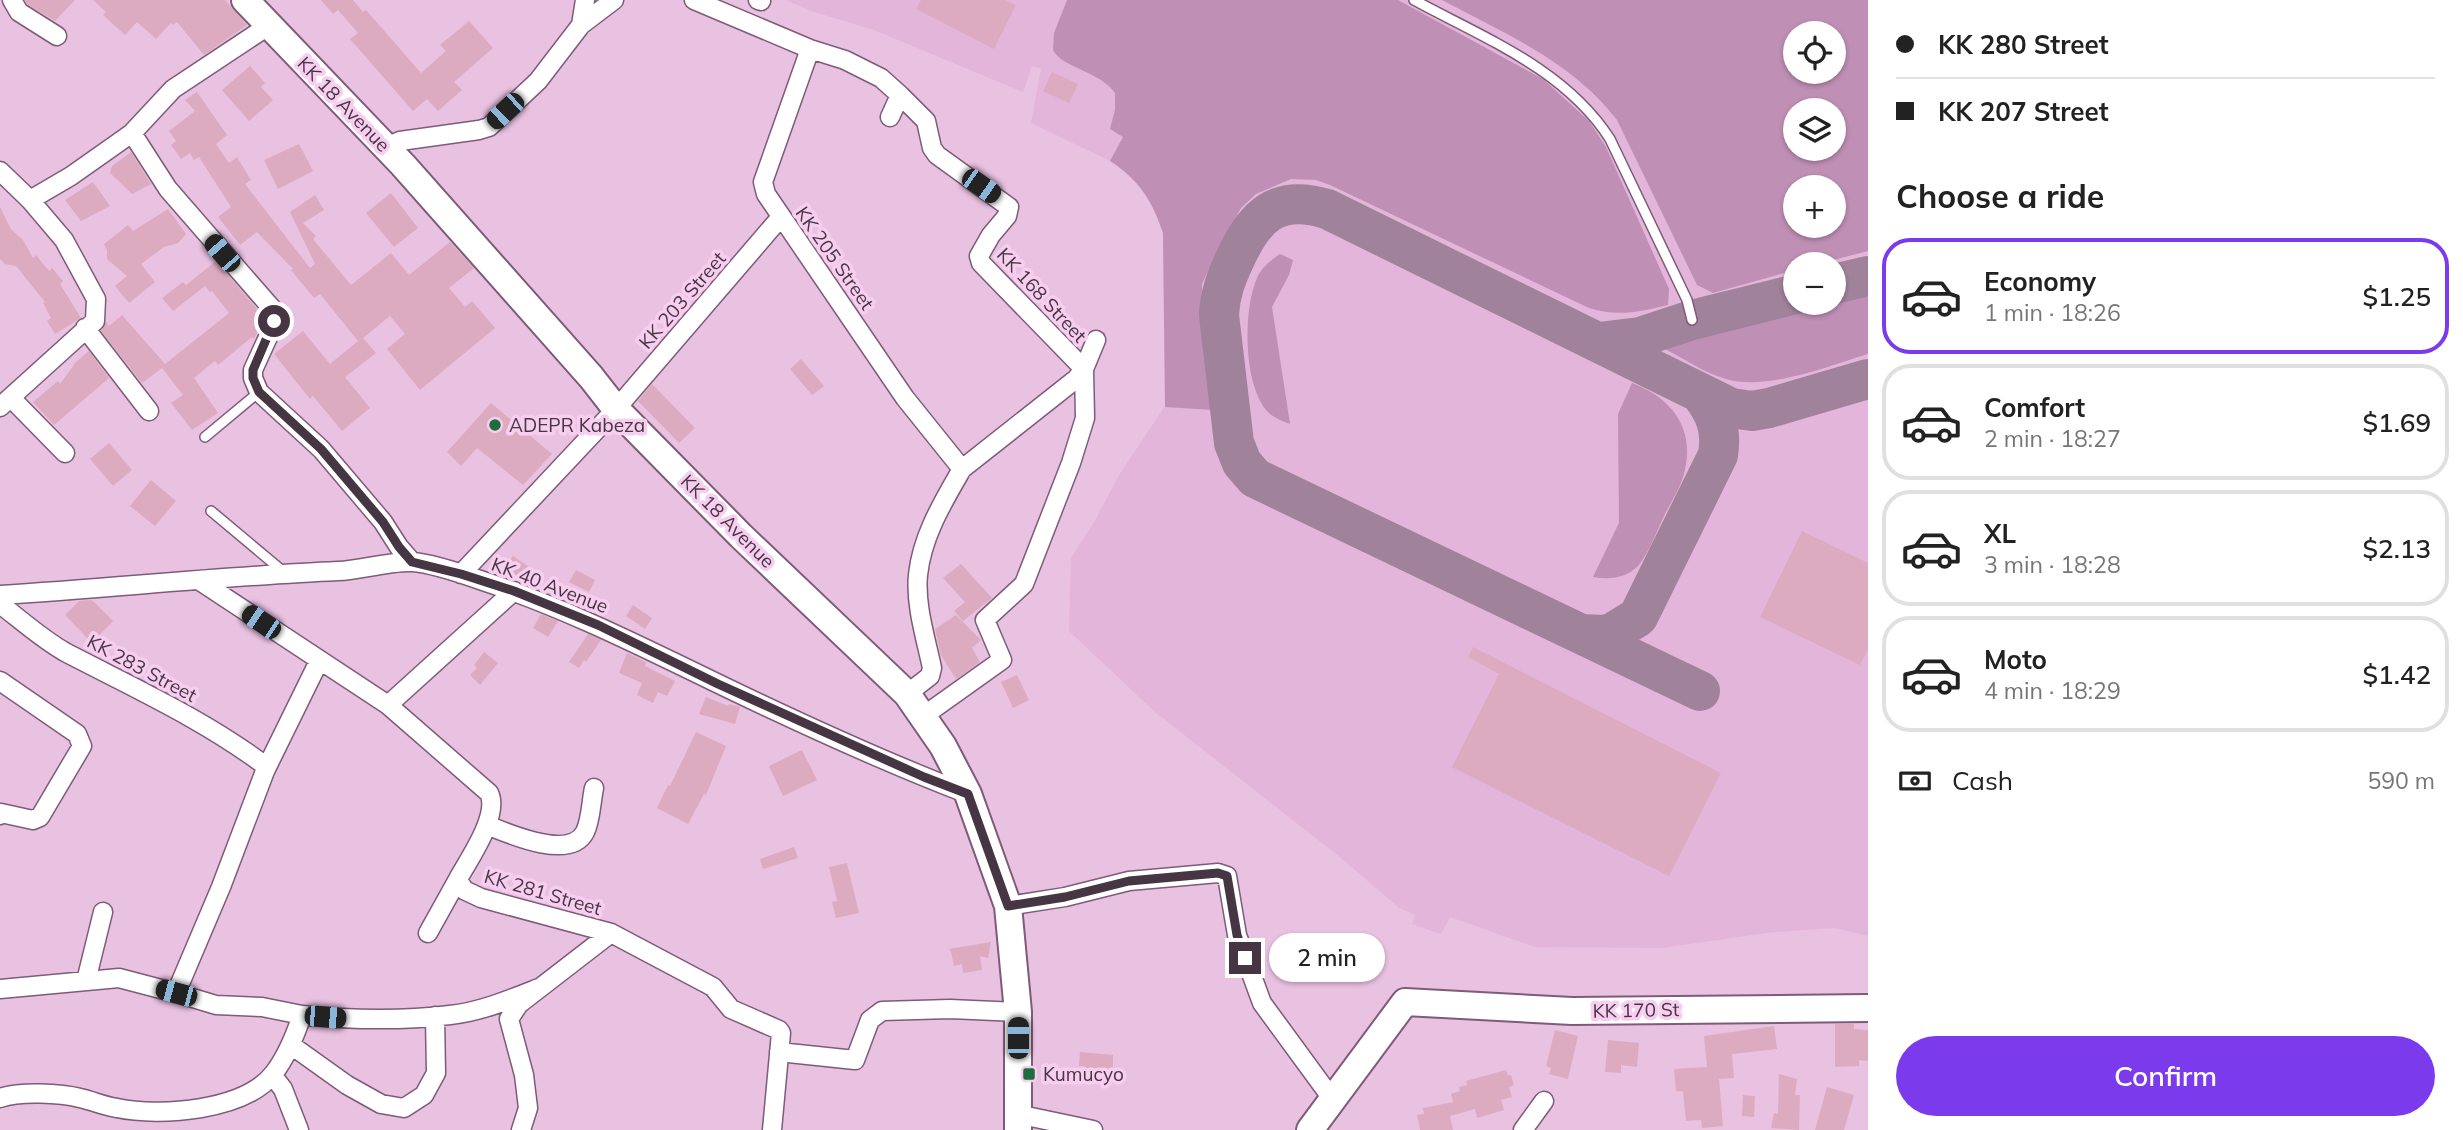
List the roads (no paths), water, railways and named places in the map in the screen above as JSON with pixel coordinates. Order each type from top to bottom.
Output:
[{"type":"main road","name":"KK 18 Avenue","points":[[245,0],[386,147],[591,377],[616,409],[741,536],[907,694],[943,746],[968,794],[1008,906],[1018,1012],[1018,1122]]},
{"type":"main road","name":"KK 170 St","points":[[1333,1100],[1405,1002],[1572,1011],[1868,1008]]},
{"type":"main road","points":[[1310,1130],[1333,1100]]},
{"type":"street","points":[[12,0],[19,12],[57,36]]},
{"type":"street","points":[[581,25],[585,0]]},
{"type":"street","points":[[386,147],[400,141],[489,127],[538,81],[581,25],[614,0]]},
{"type":"street","points":[[694,0],[810,49],[845,60],[881,78],[900,95],[890,117]]},
{"type":"street","points":[[30,200],[71,176],[132,133],[173,89],[268,26]]},
{"type":"street","name":"KK 205 Street","points":[[810,49],[763,182],[766,194],[905,398],[962,469]]},
{"type":"street","name":"KK 168 Street","points":[[900,95],[926,121],[932,148],[937,155],[1009,207],[1007,216],[991,235],[979,256],[981,263],[1084,369]]},
{"type":"street","points":[[132,133],[168,189],[275,312],[274,324],[253,370],[253,378],[259,392],[328,456],[383,522],[412,562]]},
{"type":"street","points":[[0,171],[30,200],[64,240],[96,299],[95,321],[5,403],[65,453]]},
{"type":"street","name":"KK 203 Street","points":[[461,574],[616,409],[780,218]]},
{"type":"street","points":[[85,328],[149,411]]},
{"type":"street","points":[[907,694],[930,676],[932,668],[918,593],[920,559],[934,518],[962,469],[1066,388],[1084,369],[1096,340]]},
{"type":"street","points":[[922,717],[1002,660],[985,620],[1024,584],[1072,463],[1086,418],[1084,369]]},
{"type":"street","name":"KK 40 Avenue","points":[[0,595],[354,570],[412,562],[514,591],[598,625],[718,684],[924,777],[968,794]]},
{"type":"street","name":"KK 281 Street","points":[[200,581],[388,705],[489,793],[492,797],[487,825],[458,879],[464,890],[481,898],[611,933],[713,987],[731,1009],[779,1030],[772,1130]]},
{"type":"street","points":[[388,705],[514,591]]},
{"type":"street","name":"KK 283 Street","points":[[0,604],[64,651],[216,731],[267,766]]},
{"type":"street","points":[[176,993],[221,887],[267,766],[319,661]]},
{"type":"street","points":[[0,681],[77,734],[82,746],[40,817],[33,820],[1,813],[0,815]]},
{"type":"street","points":[[487,825],[527,841],[562,846],[578,841],[586,831],[594,788]]},
{"type":"street","points":[[1008,906],[1065,897],[1129,881],[1218,873],[1227,876],[1237,935],[1262,1003],[1333,1100]]},
{"type":"street","points":[[428,933],[458,879]]},
{"type":"street","points":[[86,981],[103,912]]},
{"type":"street","points":[[521,1130],[528,1108],[524,1075],[509,1019],[519,1004],[611,933]]},
{"type":"street","points":[[0,989],[119,978],[216,1005],[262,1007],[302,1016],[348,1019],[452,1015],[539,988]]},
{"type":"street","points":[[779,1052],[855,1060],[870,1020],[882,1011],[950,1009],[1018,1012]]},
{"type":"street","points":[[0,1098],[43,1094],[77,1097],[117,1108],[151,1111],[213,1107],[248,1094],[273,1076],[291,1045],[302,1016]]},
{"type":"street","points":[[291,1045],[347,1085],[381,1104],[404,1108],[424,1095],[436,1073],[435,1016]]},
{"type":"street","points":[[273,1076],[284,1089],[299,1130]]},
{"type":"street","points":[[1523,1130],[1544,1101]]},
{"type":"street","points":[[1018,1122],[1093,1130]]},
{"type":"lane","points":[[1414,0],[1552,76],[1595,117],[1609,139],[1687,300],[1692,320]]},
{"type":"lane","points":[[205,437],[259,392]]},
{"type":"lane","points":[[211,512],[285,573]]},
{"type":"place","name":"ADEPR Kabeza","points":[[495,425]]},
{"type":"place","name":"Kumucyo","points":[[1029,1074]]}]
